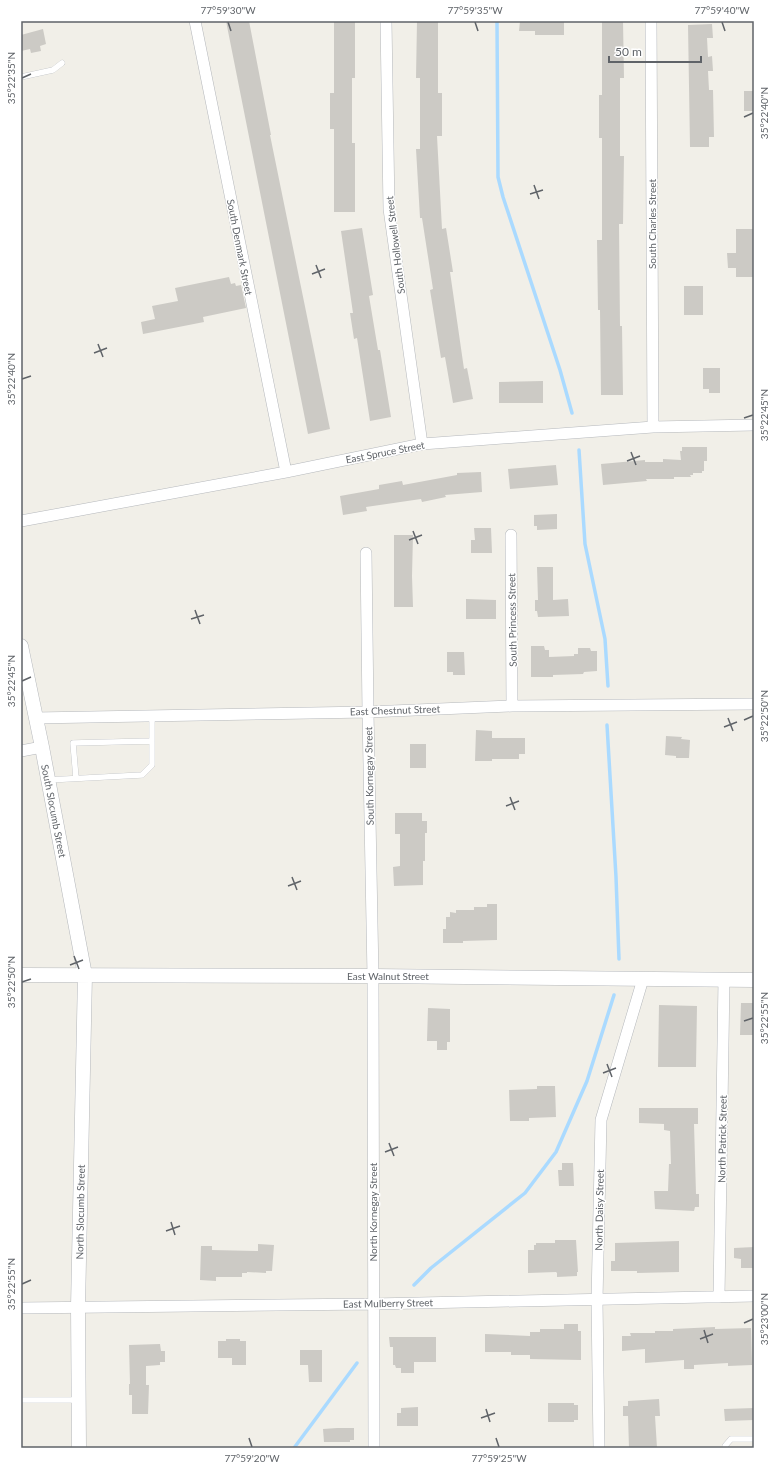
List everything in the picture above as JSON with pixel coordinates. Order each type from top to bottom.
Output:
[{"type":"street","name":"South Denmark Street","points":[[195,21],[286,472]]},
{"type":"street","name":"South Hollowell Street","points":[[386,21],[389,209],[422,444]]},
{"type":"street","name":"South Charles Street","points":[[651,21],[653,427]]},
{"type":"street","name":"East Spruce Street","points":[[21,521],[286,472],[422,444],[653,427],[754,425]]},
{"type":"street","name":"South Princess Street","points":[[511,535],[512,706]]},
{"type":"street","name":"South Kornegay Street","points":[[366,553],[373,976]]},
{"type":"street","name":"South Slocumb Street","points":[[21,646],[42,747],[85,976]]},
{"type":"street","name":"East Chestnut Street","points":[[35,718],[368,712],[512,706],[754,704]]},
{"type":"street","points":[[21,751],[42,747]]},
{"type":"street","name":"East Walnut Street","points":[[21,975],[373,976],[754,980]]},
{"type":"street","name":"North Slocumb Street","points":[[79,1448],[78,1307],[85,976]]},
{"type":"street","name":"North Kornegay Street","points":[[373,976],[374,1448]]},
{"type":"street","name":"North Daisy Street","points":[[599,1448],[597,1300],[601,1120],[643,979]]},
{"type":"street","name":"North Patrick Street","points":[[719,1297],[724,980]]},
{"type":"street","name":"East Mulberry Street","points":[[21,1308],[373,1304],[754,1296]]},
{"type":"lane","points":[[21,77],[53,70],[62,63]]},
{"type":"lane","points":[[48,780],[142,775],[152,765],[152,716]]},
{"type":"lane","points":[[76,778],[73,743],[152,741]]},
{"type":"lane","points":[[21,1400],[78,1400]]},
{"type":"lane","points":[[725,1448],[731,1439],[754,1439]]},
{"type":"building","points":[[226,21],[249,21],[270,135],[330,429],[308,434]]},
{"type":"building","points":[[334,21],[355,21],[355,78],[352,78],[352,143],[355,143],[355,212],[334,212],[334,129],[330,129],[330,93],[334,93]]},
{"type":"building","points":[[417,21],[438,21],[438,93],[442,93],[442,136],[437,136],[442,229],[446,228],[453,272],[450,272],[464,369],[467,368],[473,399],[453,403],[445,357],[441,358],[430,290],[433,289],[422,218],[420,218],[416,149],[420,149],[420,78],[416,78]]},
{"type":"building","points":[[520,21],[564,21],[564,35],[535,35],[535,31],[519,31]]},
{"type":"building","points":[[602,21],[623,21],[624,78],[620,78],[620,156],[624,156],[623,224],[619,224],[620,326],[622,326],[623,395],[601,395],[597,240],[602,240],[602,138],[599,138],[599,95],[602,95]]},
{"type":"building","points":[[712,24],[713,38],[707,38],[708,57],[712,56],[713,71],[708,71],[709,90],[713,90],[714,137],[709,137],[709,147],[690,147],[688,25]]},
{"type":"building","points":[[43,29],[46,44],[40,46],[41,51],[31,53],[30,49],[21,51],[21,35]]},
{"type":"building","points":[[744,91],[754,91],[754,111],[744,111]]},
{"type":"building","points":[[362,228],[373,295],[369,296],[391,417],[370,421],[357,338],[354,339],[350,313],[353,313],[341,231]]},
{"type":"building","points":[[736,229],[754,229],[754,277],[736,277],[736,268],[728,268],[727,253],[736,253]]},
{"type":"building","points":[[229,277],[231,284],[235,283],[236,286],[241,285],[246,308],[203,317],[204,322],[143,334],[141,322],[155,319],[152,306],[178,301],[175,288]]},
{"type":"building","points":[[684,286],[703,286],[703,315],[684,315]]},
{"type":"building","points":[[703,368],[720,368],[720,393],[709,393],[709,389],[703,389]]},
{"type":"building","points":[[543,381],[543,403],[499,403],[499,382]]},
{"type":"building","points":[[682,447],[707,447],[707,461],[704,461],[704,471],[702,471],[702,473],[693,473],[693,475],[690,475],[691,477],[674,477],[674,479],[646,479],[647,481],[603,485],[601,464],[645,460],[645,462],[663,462],[663,459],[681,460],[680,451],[682,451]]},
{"type":"building","points":[[556,465],[558,485],[510,489],[508,469]]},
{"type":"building","points":[[481,472],[482,492],[445,495],[446,497],[422,502],[421,499],[366,507],[367,511],[343,515],[340,496],[379,489],[379,485],[402,481],[403,485],[457,475],[457,473]]},
{"type":"building","points":[[557,514],[557,529],[537,530],[537,526],[534,526],[534,515]]},
{"type":"building","points":[[474,528],[491,528],[492,553],[471,553],[471,540],[475,540]]},
{"type":"building","points":[[394,535],[413,535],[413,607],[394,607]]},
{"type":"building","points":[[537,567],[553,567],[553,600],[568,599],[569,616],[538,617],[537,611],[535,611],[535,600],[538,600]]},
{"type":"building","points":[[466,599],[496,600],[496,619],[466,619]]},
{"type":"building","points":[[531,646],[544,646],[545,650],[549,650],[549,657],[574,656],[574,654],[578,654],[578,648],[590,648],[591,651],[597,651],[597,671],[584,672],[583,674],[553,675],[553,677],[531,677]]},
{"type":"building","points":[[447,652],[464,652],[465,675],[453,675],[453,672],[447,672]]},
{"type":"building","points":[[476,730],[492,731],[492,738],[525,738],[525,754],[519,754],[519,759],[492,759],[492,761],[475,761]]},
{"type":"building","points":[[666,736],[682,737],[681,739],[690,740],[689,758],[676,758],[676,756],[665,755]]},
{"type":"building","points":[[410,744],[426,744],[426,768],[410,768]]},
{"type":"building","points":[[395,813],[422,813],[422,821],[427,821],[427,833],[425,833],[425,861],[423,861],[423,885],[394,886],[393,867],[400,866],[400,834],[395,834]]},
{"type":"building","points":[[487,904],[497,904],[497,940],[443,943],[443,929],[446,929],[446,917],[450,917],[450,912],[456,913],[456,910],[474,910],[474,907],[487,907]]},
{"type":"building","points":[[741,1003],[754,1003],[754,1035],[740,1035]]},
{"type":"building","points":[[659,1005],[697,1006],[696,1067],[658,1067]]},
{"type":"building","points":[[428,1008],[450,1009],[450,1042],[447,1042],[447,1050],[437,1050],[437,1041],[427,1041]]},
{"type":"building","points":[[537,1086],[555,1086],[556,1117],[529,1118],[529,1121],[510,1121],[509,1090],[537,1089]]},
{"type":"building","points":[[639,1108],[698,1108],[698,1124],[694,1124],[696,1194],[699,1194],[699,1207],[695,1207],[694,1211],[655,1209],[654,1191],[668,1191],[669,1164],[671,1164],[670,1131],[664,1130],[664,1124],[639,1123]]},
{"type":"building","points":[[562,1163],[573,1163],[574,1186],[559,1186],[558,1170],[562,1170]]},
{"type":"building","points":[[555,1240],[576,1240],[577,1276],[557,1277],[556,1272],[528,1273],[528,1250],[534,1250],[534,1245],[536,1245],[536,1243],[555,1243]]},
{"type":"building","points":[[679,1241],[679,1272],[637,1273],[637,1271],[611,1271],[611,1261],[615,1261],[615,1243]]},
{"type":"building","points":[[258,1244],[274,1245],[272,1271],[266,1271],[266,1273],[242,1273],[242,1277],[216,1277],[216,1281],[200,1280],[201,1246],[212,1246],[212,1250],[258,1251]]},
{"type":"building","points":[[754,1247],[754,1268],[741,1268],[741,1259],[734,1258],[734,1248]]},
{"type":"building","points":[[564,1324],[578,1324],[578,1331],[581,1331],[581,1360],[530,1359],[530,1355],[511,1355],[511,1352],[485,1352],[485,1334],[530,1336],[530,1332],[540,1332],[540,1329],[564,1329]]},
{"type":"building","points":[[715,1327],[715,1329],[751,1328],[752,1365],[728,1366],[728,1363],[694,1365],[694,1369],[684,1369],[684,1360],[645,1363],[645,1349],[622,1351],[622,1336],[631,1336],[630,1333],[655,1333],[655,1331],[673,1331],[673,1329]]},
{"type":"building","points":[[389,1337],[436,1337],[436,1362],[414,1362],[414,1373],[401,1373],[401,1368],[396,1368],[395,1365],[393,1365],[393,1347],[390,1347]]},
{"type":"building","points":[[226,1339],[240,1339],[240,1341],[246,1341],[246,1365],[232,1365],[232,1358],[218,1358],[218,1341],[226,1341]]},
{"type":"building","points":[[160,1344],[161,1351],[165,1351],[165,1362],[160,1362],[160,1365],[146,1366],[146,1385],[149,1385],[148,1414],[132,1414],[132,1395],[129,1395],[129,1345]]},
{"type":"building","points":[[300,1350],[322,1350],[322,1382],[309,1382],[308,1365],[300,1365]]},
{"type":"building","points":[[659,1399],[660,1416],[655,1416],[657,1448],[629,1448],[628,1416],[623,1416],[623,1406],[628,1406],[628,1401]]},
{"type":"building","points":[[548,1403],[574,1403],[574,1405],[578,1405],[578,1420],[574,1420],[574,1422],[548,1422]]},
{"type":"building","points":[[418,1407],[418,1426],[397,1426],[397,1413],[401,1413],[401,1408]]},
{"type":"building","points":[[754,1408],[754,1420],[725,1421],[724,1409]]},
{"type":"building","points":[[354,1428],[354,1440],[350,1440],[350,1442],[324,1442],[323,1429]]},
{"type":"waterway","points":[[497,21],[498,177],[503,197],[560,370],[572,413]]},
{"type":"waterway","points":[[579,450],[585,544],[605,639],[608,686]]},
{"type":"waterway","points":[[607,725],[616,877],[619,959]]},
{"type":"waterway","points":[[414,1285],[431,1268],[525,1193],[556,1152],[587,1081],[614,995]]},
{"type":"waterway","points":[[294,1448],[357,1363]]}]
